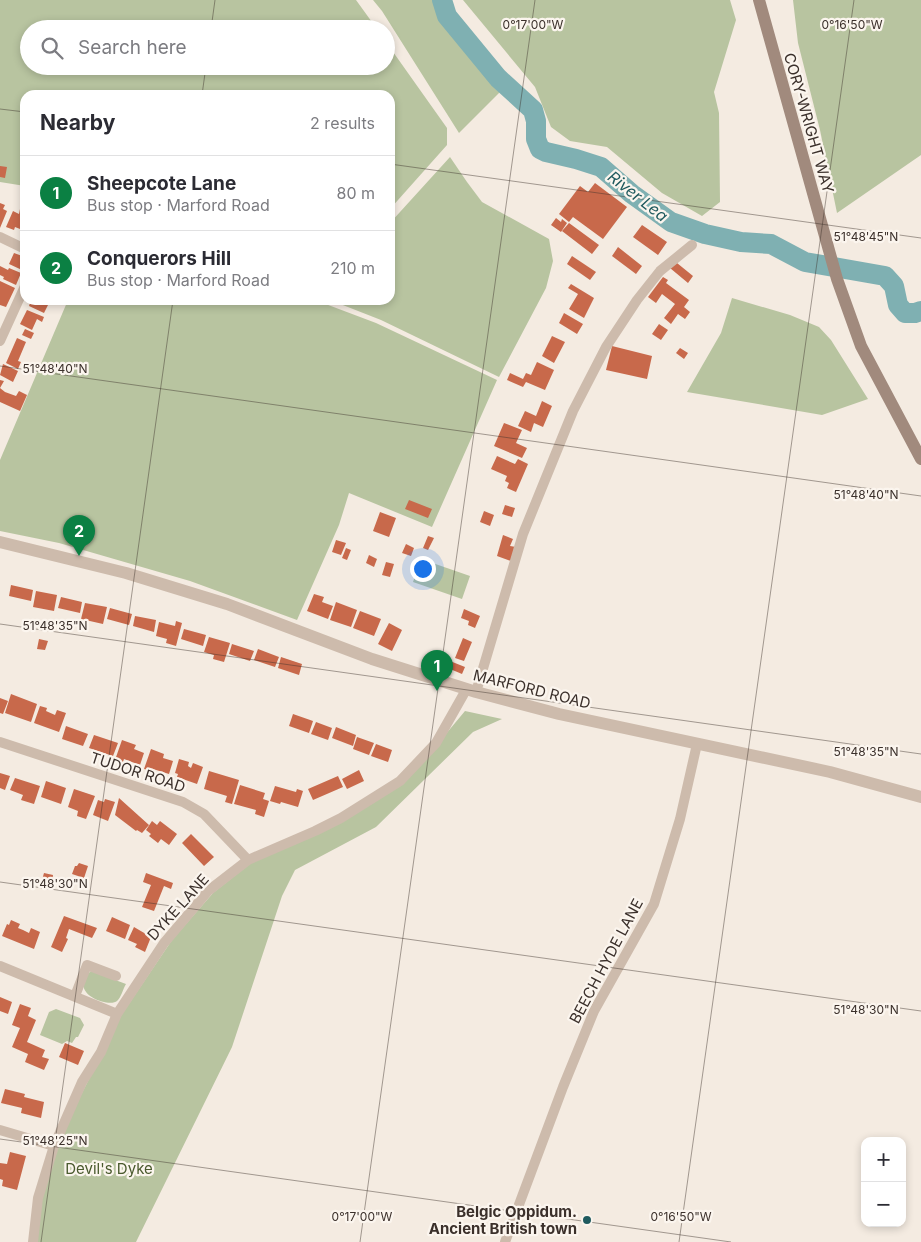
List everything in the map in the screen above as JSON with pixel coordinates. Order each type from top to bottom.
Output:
[{"type":"main road","name":"CORY-WRIGHT WAY","points":[[759,0],[768,39],[837,279],[861,346],[921,459]]},
{"type":"street","points":[[0,236],[20,246]]},
{"type":"street","name":"DYKE LANE","points":[[33,1242],[38,1198],[54,1146],[82,1082],[101,1052],[117,1014],[164,943],[208,891],[248,860],[332,822],[400,781],[436,743],[471,691],[524,534],[573,411],[606,347],[637,300],[660,271],[692,245]]},
{"type":"street","points":[[0,341],[20,297]]},
{"type":"street","name":"MARFORD ROAD","points":[[0,542],[126,573],[227,604],[372,659],[471,691],[559,714],[830,772],[921,797]]},
{"type":"street","name":"TUDOR ROAD","points":[[0,742],[194,807],[204,814],[248,860]]},
{"type":"street","name":"BEECH HYDE LANE","points":[[505,1242],[562,1087],[594,1011],[654,904],[680,819],[697,744]]},
{"type":"street","points":[[75,996],[87,965],[116,976]]},
{"type":"street","points":[[0,966],[117,1014]]},
{"type":"street","points":[[0,1130],[54,1146]]},
{"type":"green space","points":[[0,0],[356,0],[370,20],[20,20],[20,75],[395,75],[395,55],[447,128],[447,145],[395,203],[395,90],[20,90],[20,185],[0,182]]},
{"type":"green space","points":[[373,0],[436,0],[440,11],[504,88],[459,133],[395,32],[395,20],[388,20]]},
{"type":"green space","points":[[463,0],[730,0],[736,20],[714,92],[719,113],[720,202],[702,216],[662,193],[607,147],[570,141],[551,127],[535,87]]},
{"type":"green space","points":[[793,0],[921,0],[921,155],[837,213],[820,130],[798,43]]},
{"type":"green space","points":[[450,157],[482,202],[549,239],[553,261],[546,288],[499,377],[381,320],[343,305],[395,305],[395,218]]},
{"type":"green space","points":[[732,298],[790,315],[819,327],[831,340],[868,399],[822,415],[687,392],[721,333]]},
{"type":"green space","points":[[66,305],[328,305],[376,323],[497,380],[432,527],[349,493],[339,525],[297,620],[190,581],[59,543],[0,531],[0,460]]},
{"type":"green space","points":[[421,559],[470,576],[462,599],[413,582]]},
{"type":"green space","name":"Devil's Dyke","points":[[465,711],[502,719],[473,732],[376,827],[295,870],[282,896],[232,1047],[136,1242],[37,1242],[41,1198],[54,1148],[122,1014],[172,940],[213,893],[257,858],[405,780]]},
{"type":"green space","points":[[91,971],[126,984],[117,1001],[113,1003],[99,1000],[86,992],[83,986],[85,979]]},
{"type":"green space","points":[[56,1009],[80,1018],[84,1025],[78,1037],[72,1043],[67,1041],[62,1044],[40,1035],[49,1012]]},
{"type":"building","points":[[0,166],[7,167],[5,178],[0,177]]},
{"type":"building","points":[[595,183],[627,207],[603,239],[573,217],[569,222],[559,214],[580,186],[588,192]]},
{"type":"building","points":[[0,203],[5,205],[3,209],[7,211],[0,228]]},
{"type":"building","points":[[20,209],[20,229],[15,227],[14,230],[6,227],[13,211],[19,214]]},
{"type":"building","points":[[556,218],[561,222],[562,219],[567,223],[561,232],[551,225]]},
{"type":"building","points":[[569,223],[599,245],[592,254],[562,231]]},
{"type":"building","points":[[642,225],[667,242],[658,255],[633,237]]},
{"type":"building","points":[[618,247],[642,266],[636,274],[612,256]]},
{"type":"building","points":[[14,253],[20,255],[20,269],[9,264]]},
{"type":"building","points":[[572,256],[596,272],[590,280],[567,264]]},
{"type":"building","points":[[677,263],[693,276],[688,283],[670,268]]},
{"type":"building","points":[[0,266],[20,273],[16,285],[3,279],[4,277],[0,275]]},
{"type":"building","points":[[663,277],[668,280],[666,283],[689,300],[684,307],[690,312],[685,319],[678,314],[671,324],[664,318],[675,304],[662,294],[656,303],[648,297]]},
{"type":"building","points":[[0,281],[15,288],[6,307],[0,305]]},
{"type":"building","points":[[571,284],[594,298],[584,318],[569,309],[578,294],[568,288]]},
{"type":"building","points":[[29,305],[48,305],[44,313]]},
{"type":"building","points":[[27,310],[44,317],[42,322],[37,319],[32,330],[20,324]]},
{"type":"building","points":[[564,313],[583,324],[577,334],[559,323]]},
{"type":"building","points":[[659,324],[668,330],[661,340],[652,334]]},
{"type":"building","points":[[25,329],[34,333],[31,339],[22,335]]},
{"type":"building","points":[[552,336],[565,342],[554,363],[542,356]]},
{"type":"building","points":[[17,338],[26,342],[18,361],[21,362],[18,369],[6,363]]},
{"type":"building","points":[[612,346],[652,356],[647,379],[606,370]]},
{"type":"building","points":[[680,348],[688,353],[684,359],[676,353]]},
{"type":"building","points":[[537,362],[554,370],[545,390],[526,382],[523,387],[507,380],[510,373],[523,379],[526,373],[531,375]]},
{"type":"building","points":[[3,364],[18,371],[13,382],[0,375]]},
{"type":"building","points":[[0,380],[4,381],[0,388]]},
{"type":"building","points":[[0,388],[16,396],[19,391],[27,395],[20,411],[0,402]]},
{"type":"building","points":[[542,401],[552,406],[543,427],[534,423],[531,432],[518,426],[525,411],[536,416]]},
{"type":"building","points":[[504,423],[522,430],[516,443],[527,448],[522,458],[494,446]]},
{"type":"building","points":[[497,456],[515,464],[518,459],[528,464],[516,492],[507,488],[509,483],[505,481],[507,476],[491,469]]},
{"type":"building","points":[[409,500],[432,509],[428,518],[405,509]]},
{"type":"building","points":[[505,505],[515,508],[512,517],[502,514]]},
{"type":"building","points":[[484,511],[494,515],[490,526],[480,522]]},
{"type":"building","points":[[380,512],[396,518],[389,537],[373,531]]},
{"type":"building","points":[[503,535],[513,539],[510,546],[516,547],[511,561],[497,556]]},
{"type":"building","points":[[428,536],[434,538],[428,550],[423,548]]},
{"type":"building","points":[[336,540],[346,543],[341,555],[332,552]]},
{"type":"building","points":[[406,544],[414,548],[411,556],[402,553]]},
{"type":"building","points":[[346,548],[351,550],[347,560],[342,558]]},
{"type":"building","points":[[369,555],[377,559],[374,567],[366,563]]},
{"type":"building","points":[[386,562],[394,564],[390,577],[382,575]]},
{"type":"building","points":[[11,585],[33,590],[31,601],[9,596]]},
{"type":"building","points":[[36,591],[57,595],[54,611],[33,607]]},
{"type":"building","points":[[314,594],[324,597],[322,602],[333,606],[328,619],[307,611]]},
{"type":"building","points":[[61,597],[82,602],[80,613],[58,608]]},
{"type":"building","points":[[336,602],[357,610],[351,627],[330,620]]},
{"type":"building","points":[[85,603],[107,607],[103,624],[81,619]]},
{"type":"building","points":[[110,608],[132,614],[129,625],[107,619]]},
{"type":"building","points":[[464,609],[480,616],[475,628],[468,625],[469,621],[461,618]]},
{"type":"building","points":[[360,611],[381,619],[374,636],[353,628]]},
{"type":"building","points":[[135,616],[156,620],[154,632],[133,626]]},
{"type":"building","points":[[176,621],[182,623],[176,646],[166,643],[167,639],[156,636],[159,622],[175,626]]},
{"type":"building","points":[[389,623],[402,630],[392,651],[378,644]]},
{"type":"building","points":[[184,629],[206,635],[203,646],[181,639]]},
{"type":"building","points":[[209,637],[230,643],[224,662],[213,659],[214,655],[204,652]]},
{"type":"building","points":[[463,638],[472,642],[464,661],[455,658]]},
{"type":"building","points":[[39,639],[48,641],[45,650],[37,649]]},
{"type":"building","points":[[232,644],[254,651],[250,661],[229,654]]},
{"type":"building","points":[[258,649],[279,657],[275,667],[254,660]]},
{"type":"building","points":[[435,656],[465,667],[462,674],[443,666],[442,668],[431,664]]},
{"type":"building","points":[[281,657],[302,664],[299,675],[278,668]]},
{"type":"building","points":[[11,694],[37,704],[31,722],[5,713]]},
{"type":"building","points":[[0,698],[8,701],[3,714],[0,713]]},
{"type":"building","points":[[40,706],[47,708],[46,711],[55,715],[57,710],[66,713],[59,732],[34,723]]},
{"type":"building","points":[[293,714],[313,721],[309,733],[289,726]]},
{"type":"building","points":[[316,722],[332,728],[328,740],[311,734]]},
{"type":"building","points":[[66,726],[88,734],[83,746],[62,739]]},
{"type":"building","points":[[336,727],[356,735],[353,746],[332,738]]},
{"type":"building","points":[[94,735],[118,743],[113,756],[89,748]]},
{"type":"building","points":[[357,737],[374,743],[369,755],[353,749]]},
{"type":"building","points":[[122,740],[136,745],[134,749],[144,753],[140,765],[124,759],[123,762],[115,760]]},
{"type":"building","points":[[376,744],[392,750],[388,762],[371,756]]},
{"type":"building","points":[[151,749],[164,754],[163,758],[173,761],[169,774],[153,769],[152,771],[144,769]]},
{"type":"building","points":[[179,759],[189,762],[188,766],[191,768],[193,763],[203,767],[197,784],[177,777],[178,774],[175,773]]},
{"type":"building","points":[[359,770],[364,781],[347,789],[342,779]]},
{"type":"building","points":[[209,771],[239,780],[232,804],[225,802],[227,796],[204,789]]},
{"type":"building","points":[[0,773],[10,776],[5,790],[0,788]]},
{"type":"building","points":[[338,776],[343,787],[313,800],[308,789]]},
{"type":"building","points":[[15,778],[40,786],[34,804],[21,800],[23,795],[10,790]]},
{"type":"building","points":[[46,781],[66,788],[61,804],[41,797]]},
{"type":"building","points":[[240,785],[265,793],[263,799],[269,801],[264,817],[255,814],[256,810],[234,804]]},
{"type":"building","points":[[275,786],[296,792],[297,789],[303,791],[298,807],[270,801]]},
{"type":"building","points":[[74,789],[95,796],[86,819],[77,816],[78,811],[68,807]]},
{"type":"building","points":[[119,798],[149,825],[142,833],[136,831],[115,815]]},
{"type":"building","points":[[105,799],[115,802],[108,821],[93,815],[98,800],[104,802]]},
{"type":"building","points":[[152,821],[157,825],[160,821],[177,834],[169,845],[161,839],[158,843],[149,836],[151,834],[146,830]]},
{"type":"building","points":[[191,834],[214,857],[204,866],[182,843]]},
{"type":"building","points":[[79,863],[88,866],[84,878],[72,874],[75,866]]},
{"type":"building","points":[[44,873],[53,875],[52,882],[42,880]]},
{"type":"building","points":[[146,873],[173,883],[171,889],[164,886],[154,911],[142,907],[151,885],[143,882]]},
{"type":"building","points":[[64,916],[97,928],[92,938],[69,929],[66,938],[68,939],[62,952],[51,947]]},
{"type":"building","points":[[112,917],[130,925],[125,939],[106,931]]},
{"type":"building","points":[[11,920],[20,924],[18,928],[29,933],[31,928],[40,932],[34,949],[2,936],[7,924],[9,925]]},
{"type":"building","points":[[134,927],[151,937],[145,952],[135,947],[137,944],[128,940]]},
{"type":"building","points":[[0,997],[12,1002],[8,1014],[0,1011]]},
{"type":"building","points":[[20,1004],[31,1008],[28,1016],[36,1020],[27,1042],[45,1050],[42,1057],[49,1059],[44,1070],[25,1062],[28,1054],[12,1047],[20,1028],[12,1025]]},
{"type":"building","points":[[65,1043],[84,1051],[78,1065],[59,1057]]},
{"type":"building","points":[[5,1089],[25,1094],[24,1097],[44,1102],[41,1118],[21,1113],[22,1108],[1,1103]]},
{"type":"building","points":[[10,1152],[26,1156],[17,1190],[2,1186],[3,1180],[0,1179],[0,1163],[7,1164]]},
{"type":"waterway","name":"River Lea","points":[[442,0],[447,16],[498,78],[533,110],[536,121],[536,139],[540,149],[601,167],[632,194],[671,222],[705,234],[741,242],[771,244],[805,262],[885,276],[894,286],[898,305],[905,313],[921,311]]},
{"type":"place","name":"Conquerors Hill","points":[[79,556]]},
{"type":"place","name":"Sheepcote Lane","points":[[437,691]]},
{"type":"place","name":"Belgic Oppidum. Ancient British town","points":[[587,1220]]}]
